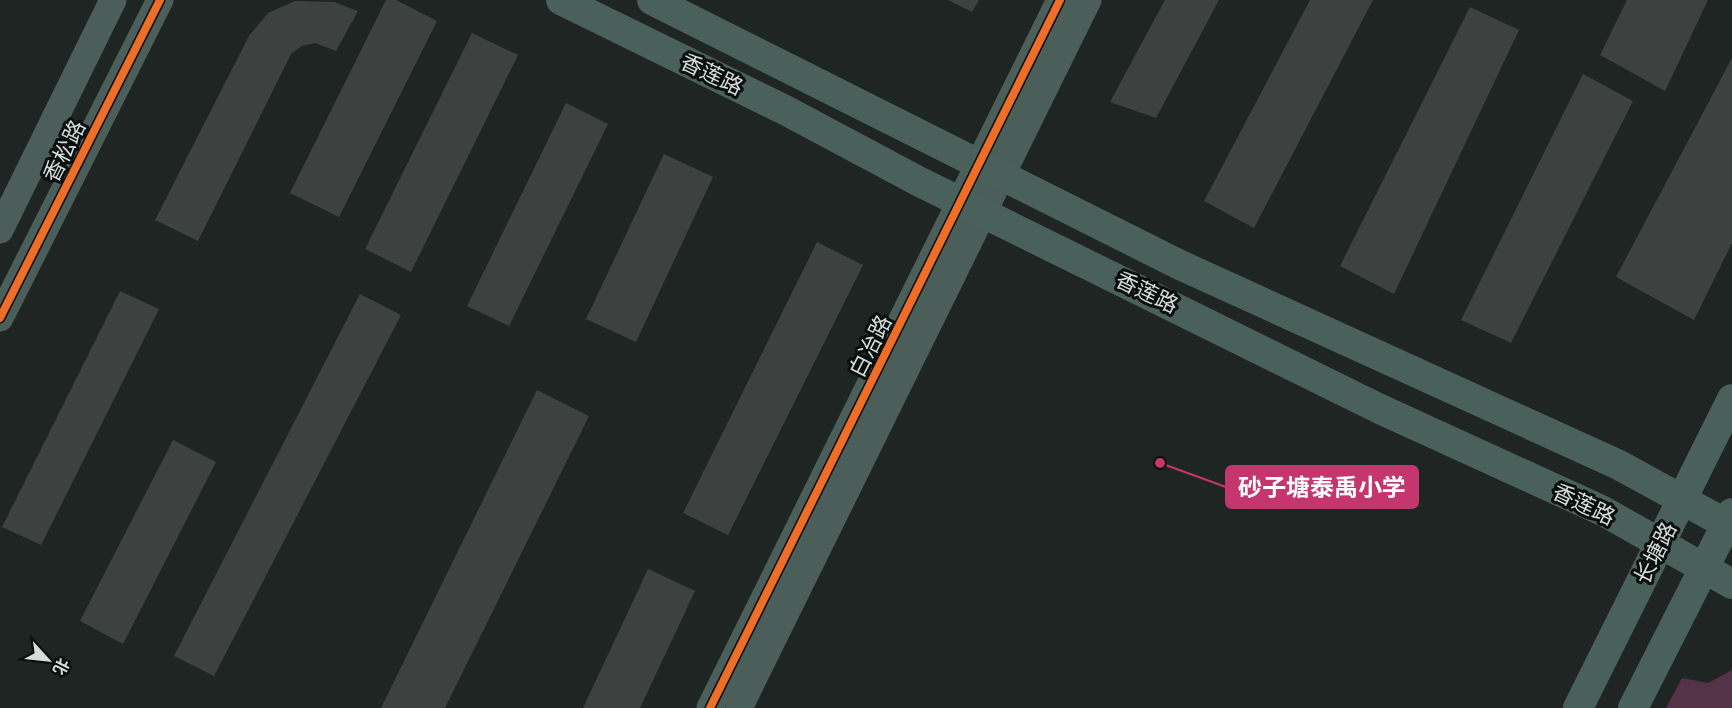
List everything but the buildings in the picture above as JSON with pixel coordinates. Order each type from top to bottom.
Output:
[{"type":"main road","name":"香莲路","points":[[561,0],[785,110],[973,208],[1380,409],[1603,511],[1732,584]]},
{"type":"main road","name":"香莲路","points":[[652,0],[1240,294],[1619,465],[1682,500],[1730,522]]},
{"type":"main road","name":"长塘路","points":[[1578,708],[1732,399]]},
{"type":"main road","points":[[1633,708],[1730,522]]},
{"type":"street","name":"香松路","points":[[0,230],[113,0]]},
{"type":"street","name":"香松路","points":[[0,318],[160,0]]},
{"type":"street","name":"白冶路","points":[[739,708],[973,208],[1060,0]]},
{"type":"street","name":"白冶路","points":[[990,170],[1088,0]]},
{"type":"street","name":"白冶路","points":[[710,708],[973,208]]},
{"type":"shaded area","points":[[1732,670],[1732,708],[1666,708],[1682,678],[1708,683]]},
{"type":"cycle path","points":[[0,318],[160,0]]},
{"type":"cycle path","points":[[710,708],[1060,0]]},
{"type":"place","name":"砂子塘泰禹小学","points":[[1160,463]]}]
